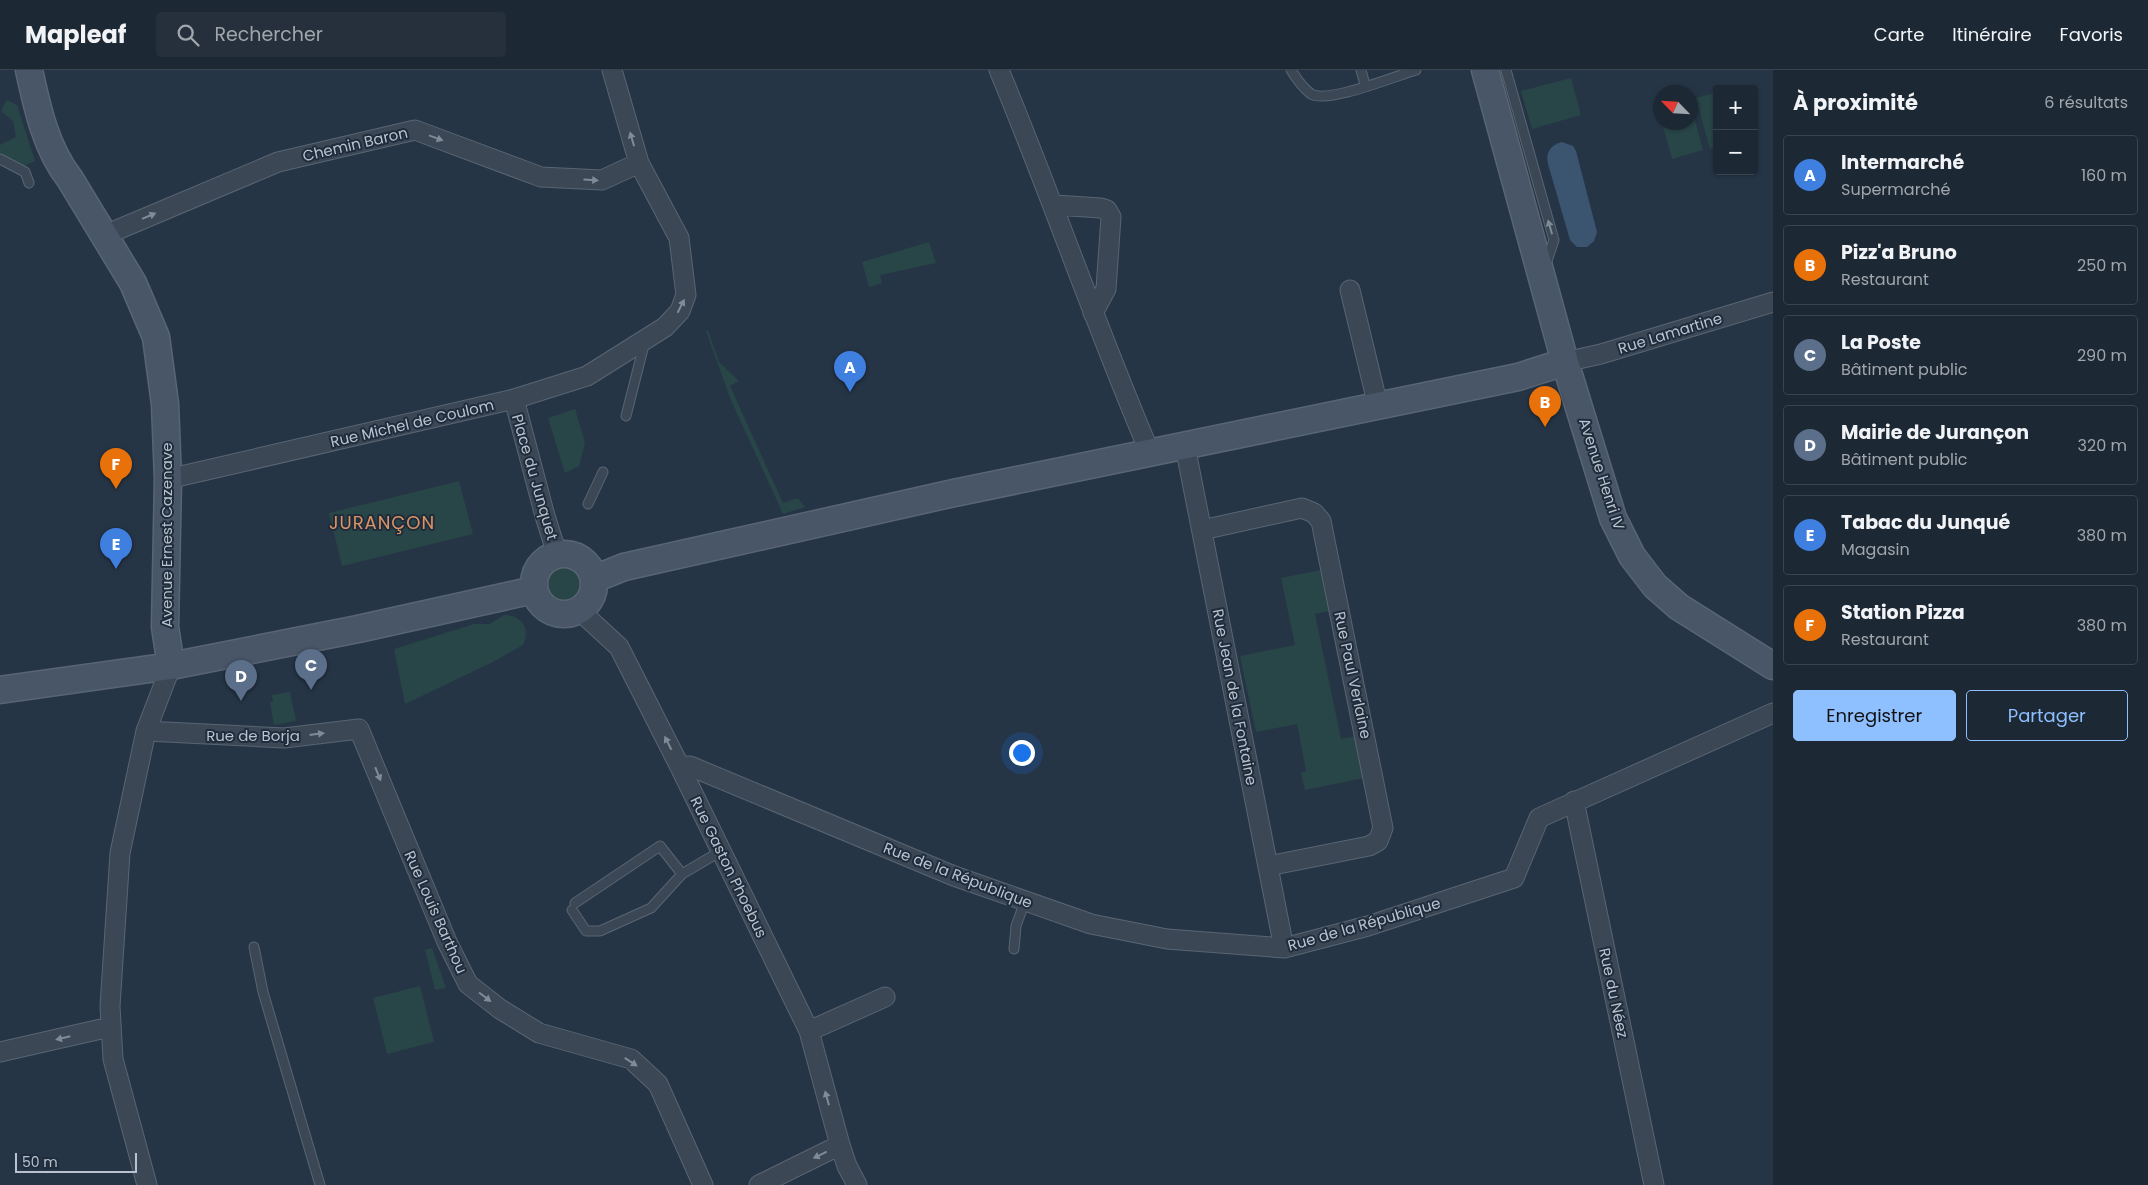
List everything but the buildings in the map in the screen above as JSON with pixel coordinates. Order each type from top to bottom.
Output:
[{"type":"street","name":"Avenue Ernest Cazenave","points":[[29,70],[39,113],[61,167],[133,283],[156,337],[165,404],[168,479],[166,627],[170,666]]},
{"type":"street","name":"Rue Michel de Coulom","points":[[168,479],[514,399],[587,376],[665,327],[680,310],[686,295],[679,238],[639,163],[612,70]]},
{"type":"street","points":[[999,70],[1054,205],[1093,313],[1150,453]]},
{"type":"street","name":"Avenue Henri IV","points":[[1485,70],[1566,362],[1613,518],[1632,556],[1655,586],[1679,607],[1773,666]]},
{"type":"street","name":"Chemin Baron","points":[[104,235],[278,162],[415,130],[540,178],[602,180],[639,163]]},
{"type":"street","points":[[1054,205],[1101,208],[1107,210],[1111,217],[1106,289],[1093,313]]},
{"type":"street","points":[[1350,290],[1378,406]]},
{"type":"street","name":"Rue Lamartine","points":[[1566,362],[1600,354],[1773,302]]},
{"type":"street","points":[[594,579],[624,567],[833,519],[1518,377],[1566,362]]},
{"type":"street","name":"Place du Junquet","points":[[514,399],[545,516],[558,554]]},
{"type":"street","name":"Rue Jean de la Fontaine","points":[[1185,446],[1284,948]]},
{"type":"street","name":"Rue Paul Verlaine","points":[[1202,530],[1302,508],[1314,513],[1321,521],[1366,734],[1383,828],[1378,842],[1370,846],[1268,866]]},
{"type":"street","points":[[558,554],[567,554],[585,562],[594,579],[592,597],[580,611],[572,614],[555,614],[541,604],[534,590],[536,571],[542,564],[558,554]]},
{"type":"street","points":[[0,690],[170,666],[358,629],[534,590]]},
{"type":"street","name":"Rue Gaston Phoebus","points":[[580,611],[619,646],[808,1031],[846,1166],[857,1185]]},
{"type":"street","points":[[147,1185],[113,1059],[110,1027],[120,852],[146,731],[170,666]]},
{"type":"street","name":"Rue de la République","points":[[680,767],[690,766],[954,876],[1090,924],[1167,939],[1284,948],[1368,926],[1514,878],[1539,818],[1773,714]]},
{"type":"street","name":"Rue de Borja","points":[[146,731],[284,738],[359,729]]},
{"type":"street","name":"Rue Louis Barthou","points":[[359,729],[446,942],[468,984],[500,1009],[539,1034],[631,1059],[658,1084],[703,1185]]},
{"type":"street","name":"Rue du Néez","points":[[1574,801],[1654,1185]]},
{"type":"street","points":[[808,1031],[886,997]]},
{"type":"street","points":[[0,1052],[110,1027]]},
{"type":"street","points":[[759,1185],[840,1145]]},
{"type":"lane","points":[[1291,70],[1301,84],[1312,94],[1323,97],[1334,96],[1416,70]]},
{"type":"lane","points":[[1361,70],[1365,86]]},
{"type":"lane","points":[[1506,70],[1554,240],[1542,273]]},
{"type":"lane","points":[[0,160],[25,172],[29,183]]},
{"type":"lane","points":[[626,416],[646,339]]},
{"type":"lane","points":[[588,504],[603,472]]},
{"type":"lane","points":[[682,874],[660,846],[573,906],[586,931],[600,931],[651,908],[682,874],[721,851]]},
{"type":"lane","points":[[1014,949],[1016,926],[1024,901]]},
{"type":"lane","points":[[254,947],[263,992],[320,1185]]},
{"type":"green space","points":[[1571,78],[1581,115],[1532,129],[1521,91]]},
{"type":"green space","points":[[1713,93],[1713,148],[1710,149],[1698,105],[1698,97]]},
{"type":"green space","points":[[7,100],[17,105],[35,161],[24,166],[0,154],[0,145],[16,137],[13,121],[1,111]]},
{"type":"green space","points":[[1664,130],[1698,130],[1703,150],[1672,159]]},
{"type":"green space","points":[[929,242],[936,263],[880,275],[882,283],[869,287],[862,262]]},
{"type":"green space","points":[[708,330],[719,362],[739,381],[730,386],[783,503],[798,498],[805,507],[783,514],[730,398],[706,331]]},
{"type":"green space","points":[[575,409],[585,443],[579,466],[565,473],[548,418]]},
{"type":"green space","points":[[459,481],[473,534],[342,566],[329,513]]},
{"type":"green space","points":[[569,564],[576,567],[582,573],[585,584],[584,592],[576,601],[569,604],[561,604],[554,601],[546,592],[545,580],[548,573],[557,565]]},
{"type":"green space","points":[[1321,570],[1330,611],[1315,614],[1341,739],[1355,736],[1364,778],[1305,790],[1301,773],[1306,771],[1297,724],[1256,732],[1240,656],[1295,645],[1281,578]]},
{"type":"green space","points":[[504,615],[516,617],[523,624],[526,634],[523,645],[493,662],[405,704],[394,649],[474,624],[490,624]]},
{"type":"green space","points":[[290,692],[296,721],[274,725],[270,702],[273,701],[272,695]]},
{"type":"green space","points":[[432,948],[446,988],[435,990],[425,950]]},
{"type":"green space","points":[[420,986],[434,1042],[387,1054],[373,998]]},
{"type":"water","points":[[1562,142],[1573,146],[1576,151],[1597,232],[1594,241],[1587,247],[1577,247],[1570,240],[1547,160],[1550,150]]},
{"type":"place","name":"Intermarché","points":[[850,392]]},
{"type":"place","name":"Pizz'a Bruno","points":[[1545,427]]},
{"type":"place","name":"Station Pizza","points":[[116,489]]},
{"type":"place","name":"Tabac du Junqué","points":[[116,569]]},
{"type":"place","name":"La Poste","points":[[311,690]]},
{"type":"place","name":"Mairie de Jurançon","points":[[241,701]]},
{"type":"district","name":"JURANÇON","points":[[382,522]]}]
